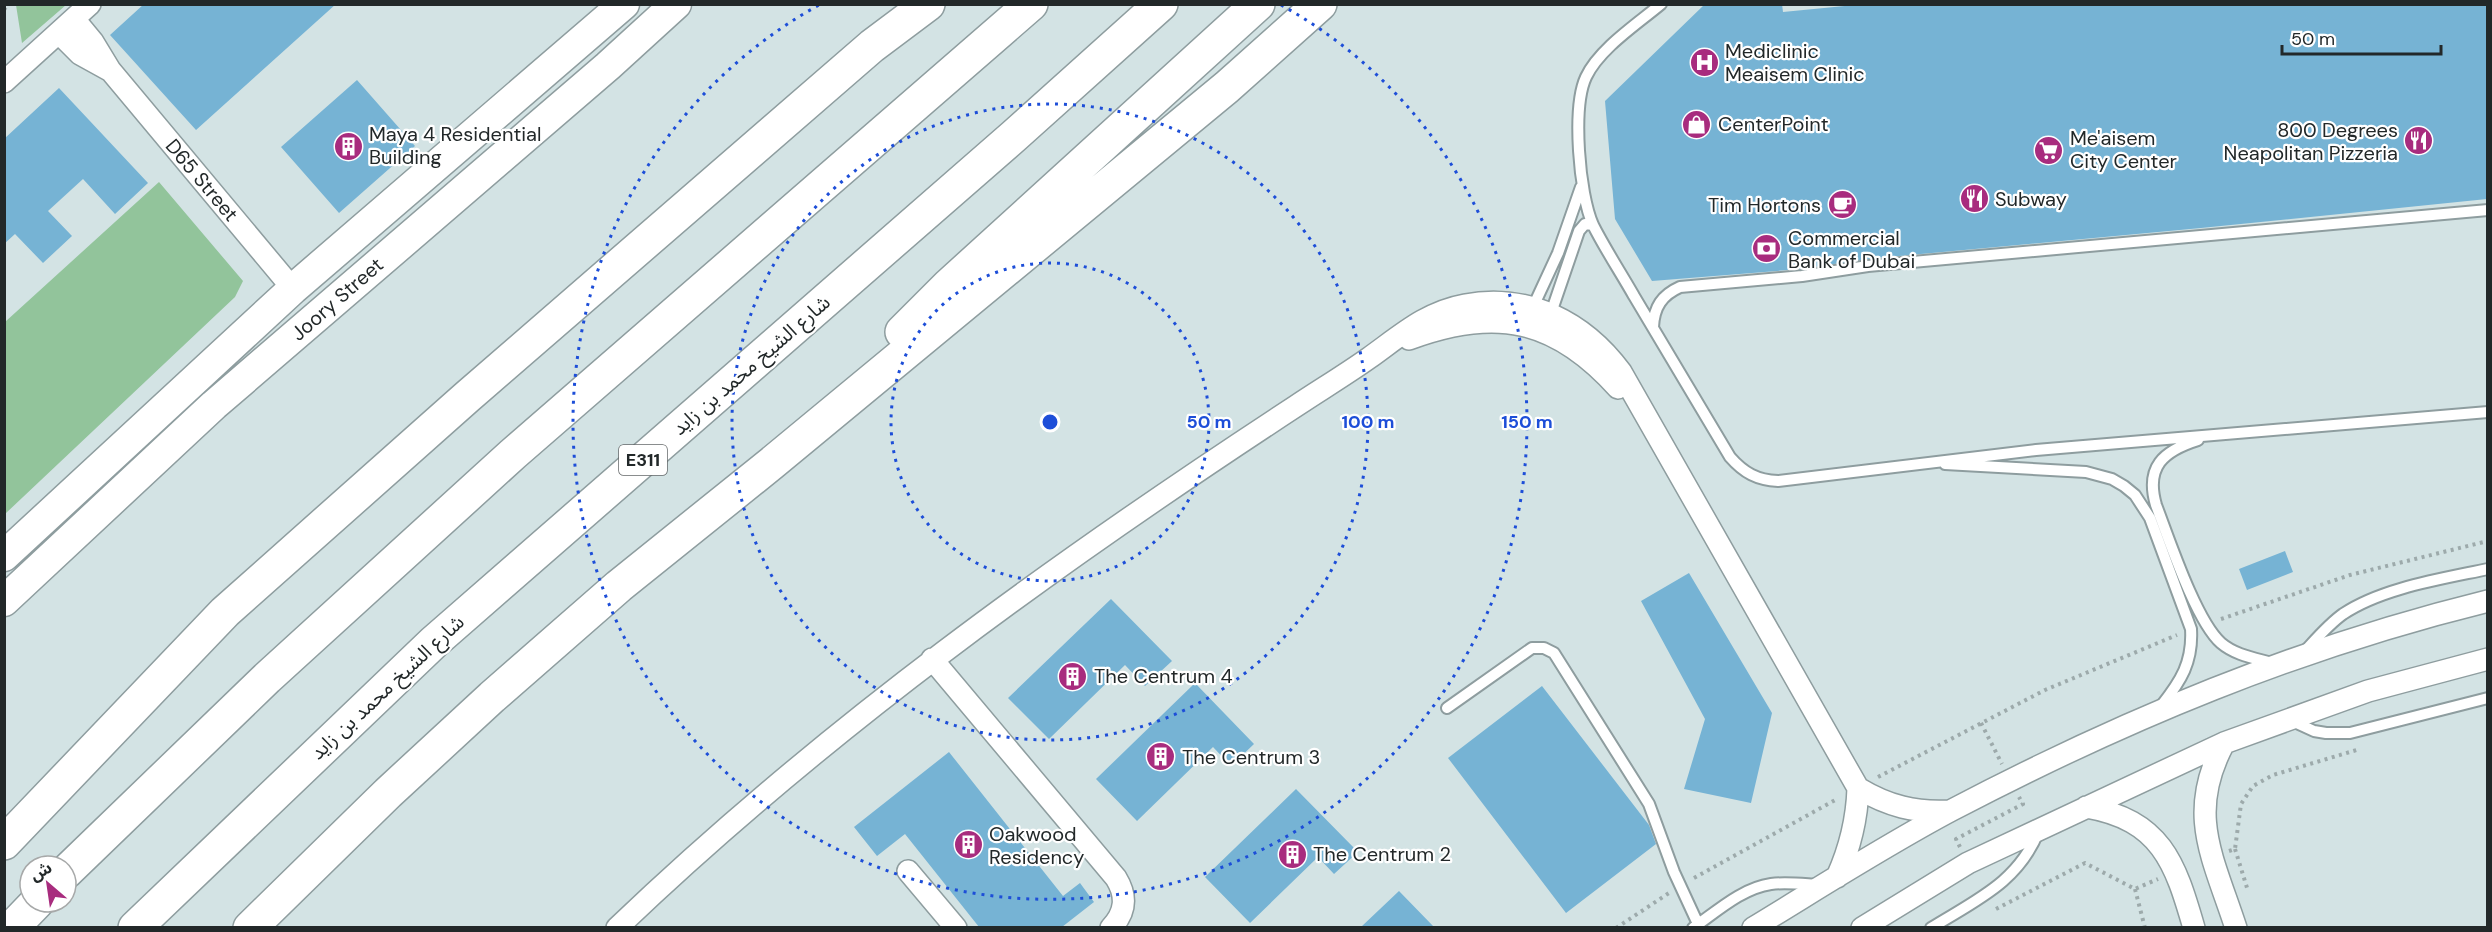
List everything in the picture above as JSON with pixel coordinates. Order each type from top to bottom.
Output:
[{"type":"highway","points":[[872,46],[909,4]]},
{"type":"highway","points":[[4,843],[225,612],[466,397],[872,46],[928,4]]},
{"type":"highway","points":[[78,860],[267,678],[486,478],[1030,4]]},
{"type":"highway","name":"شارع الشيخ محمد بن زايد","points":[[135,927],[434,642],[996,152],[1161,4]]},
{"type":"highway","points":[[772,463],[930,302],[1258,4]]},
{"type":"highway","points":[[250,927],[388,793],[500,690],[619,586],[772,463],[1218,94],[1320,4]]},
{"type":"highway","points":[[12,927],[25,914]]},
{"type":"street","points":[[4,82],[90,4]]},
{"type":"street","name":"Joory Street","points":[[4,556],[293,289],[624,4]]},
{"type":"street","name":"Joory Street","points":[[4,601],[214,405],[609,66],[676,4]]},
{"type":"street","name":"D65 Street","points":[[67,26],[89,37],[110,70],[293,289]]},
{"type":"street","points":[[214,405],[219,380],[279,324],[289,308],[293,289]]},
{"type":"street","points":[[616,927],[744,812],[932,659],[1036,582],[1133,514],[1369,358],[1414,324],[1446,309],[1480,302],[1507,303],[1542,310],[1583,332],[1598,344],[1621,372],[1644,417],[1858,788],[1874,798],[1911,810],[1950,811]]},
{"type":"street","points":[[1369,358],[1408,339],[1450,325],[1481,321],[1534,328],[1572,346],[1605,373],[1644,417]]},
{"type":"street","points":[[1753,927],[1950,811],[2058,756],[2156,711],[2299,657],[2416,619],[2487,601]]},
{"type":"street","points":[[932,659],[1116,878],[1124,898],[1119,918],[1111,927]]},
{"type":"street","points":[[1862,927],[1968,863],[2224,743],[2368,691],[2487,659]]},
{"type":"street","points":[[2224,743],[2213,764],[2206,788],[2204,812],[2207,836],[2236,927]]},
{"type":"street","points":[[1830,881],[1851,843],[1858,806],[1858,788]]},
{"type":"street","points":[[2086,807],[2109,811],[2149,834],[2165,852],[2177,872],[2194,927]]},
{"type":"street","points":[[908,870],[956,927]]},
{"type":"lane","points":[[1661,4],[1607,50],[1586,75],[1578,107],[1582,184],[1593,225],[1653,329],[1730,457],[1739,468],[1751,476],[1779,481],[2025,451],[2487,412]]},
{"type":"lane","points":[[1542,310],[1558,253],[1582,184]]},
{"type":"lane","points":[[1653,329],[1654,315],[1659,303],[1668,292],[1680,287],[1802,276],[1868,266],[2487,210]]},
{"type":"lane","points":[[1542,310],[1579,231],[1585,224],[1593,225]]},
{"type":"lane","points":[[2217,434],[2170,451],[2159,462],[2153,476],[2152,491],[2206,624],[2213,634],[2232,651],[2278,665]]},
{"type":"lane","points":[[1932,463],[2086,472],[2112,479],[2135,495],[2150,518],[2191,629],[2190,657],[2186,670],[2179,683],[2156,711]]},
{"type":"lane","points":[[2299,657],[2341,615],[2358,605],[2395,591],[2487,569]]},
{"type":"lane","points":[[1447,708],[1532,648],[1544,648],[1554,653],[1649,804],[1696,926],[1738,897],[1758,887],[1781,883],[1830,881]]},
{"type":"lane","points":[[2287,719],[2314,731],[2350,733],[2487,698]]},
{"type":"lane","points":[[1931,927],[2000,885],[2013,874],[2033,846],[2039,830]]},
{"type":"path","points":[[4,10],[8,4]]},
{"type":"path","points":[[2206,624],[2350,575],[2487,541]]},
{"type":"path","points":[[1616,927],[1680,885],[2045,690],[2191,629]]},
{"type":"path","points":[[2235,849],[2249,894]]},
{"type":"path","points":[[2135,889],[2145,927]]},
{"type":"green space","points":[[16,4],[66,5],[22,43]]},
{"type":"green space","points":[[159,182],[243,281],[235,297],[5,514],[5,322]]},
{"type":"building","points":[[144,4],[336,4],[196,130],[110,35]]},
{"type":"building","name":"Me'aisem City Center","points":[[1705,4],[1782,4],[1783,12],[1865,4],[2487,4],[2487,199],[1867,259],[1801,269],[1652,281],[1615,219],[1605,101]]},
{"type":"building","name":"Maya 4 Residential Building","points":[[357,80],[415,146],[339,213],[281,147]]},
{"type":"building","points":[[59,88],[148,183],[115,214],[83,179],[48,211],[72,236],[43,263],[15,234],[4,244],[4,139]]},
{"type":"building","points":[[2285,551],[2293,572],[2247,590],[2239,569]]},
{"type":"building","points":[[1689,573],[1772,713],[1751,803],[1684,789],[1705,719],[1641,601]]},
{"type":"building","name":"The Centrum 4","points":[[1111,599],[1172,661],[1145,686],[1125,665],[1049,739],[1008,698]]},
{"type":"building","name":"The Centrum 3","points":[[1195,683],[1254,744],[1231,766],[1213,747],[1137,821],[1096,779]]},
{"type":"building","points":[[1542,686],[1649,825],[1656,844],[1566,913],[1448,758]]},
{"type":"building","name":"Oakwood Residency","points":[[949,752],[1063,896],[1080,883],[1094,902],[1062,927],[979,927],[905,834],[877,856],[854,827]]},
{"type":"building","name":"The Centrum 2","points":[[1296,789],[1358,852],[1334,874],[1318,857],[1250,923],[1205,877]]},
{"type":"building","points":[[1399,891],[1434,927],[1361,927]]},
{"type":"place","name":"Mediclinic Meaisem Clinic","points":[[1704,62]]},
{"type":"place","name":"CenterPoint","points":[[1697,124]]},
{"type":"place","name":"800 Degrees Neapolitan Pizzeria","points":[[2419,141]]},
{"type":"place","name":"Maya 4 Residential Building","points":[[348,146]]},
{"type":"place","name":"Me'aisem City Center","points":[[2049,150]]},
{"type":"place","name":"Subway","points":[[1974,199]]},
{"type":"place","name":"Tim Hortons","points":[[1842,205]]},
{"type":"place","name":"Commercial Bank of Dubai","points":[[1767,249]]},
{"type":"place","name":"The Centrum 4","points":[[1073,676]]},
{"type":"place","name":"The Centrum 3","points":[[1161,757]]},
{"type":"place","name":"Oakwood Residency","points":[[968,845]]},
{"type":"place","name":"The Centrum 2","points":[[1292,854]]}]
